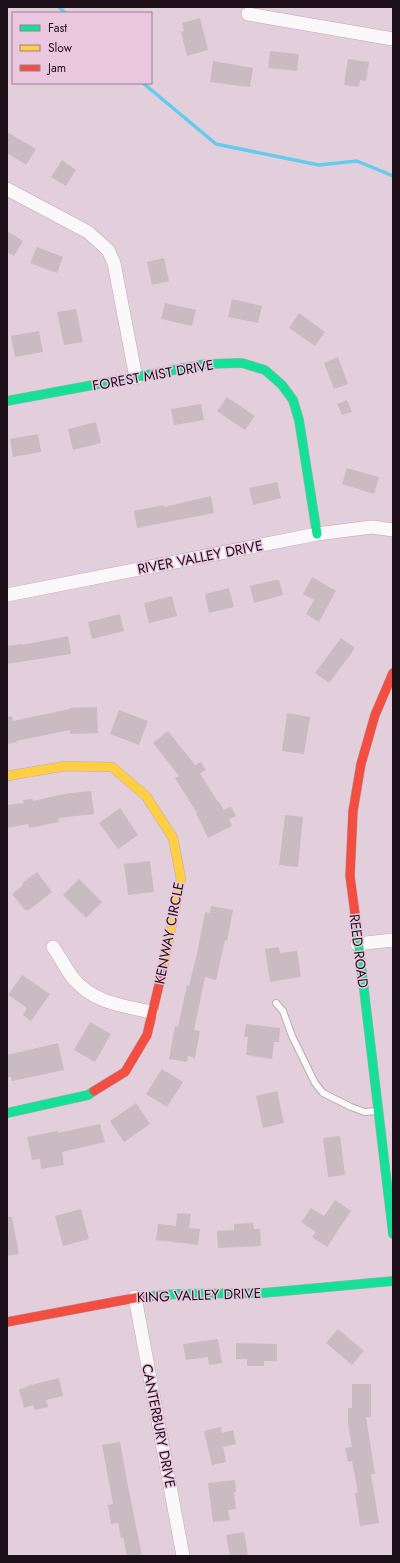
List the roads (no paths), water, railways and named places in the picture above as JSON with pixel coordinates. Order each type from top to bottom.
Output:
[{"type":"street","points":[[248,14],[393,39]]},
{"type":"street","points":[[7,190],[88,232],[108,250],[114,263],[136,378]]},
{"type":"street","name":"FOREST MIST DRIVE","points":[[7,401],[206,364],[242,363],[265,370],[282,385],[293,400],[299,420],[317,534]]},
{"type":"street","name":"RIVER VALLEY DRIVE","points":[[7,595],[317,534],[367,527],[380,527],[393,530]]},
{"type":"street","name":"REED ROAD","points":[[393,673],[375,715],[365,745],[354,795],[350,844],[350,876],[378,1111],[387,1126],[393,1234]]},
{"type":"street","name":"KENWAY CIRCLE","points":[[7,776],[65,766],[112,767],[146,796],[173,838],[182,879],[146,1035],[125,1072],[88,1095],[7,1113]]},
{"type":"street","points":[[358,944],[393,940]]},
{"type":"street","points":[[53,947],[74,979],[94,997],[118,1005],[152,1012]]},
{"type":"street","name":"KING VALLEY DRIVE","points":[[7,1322],[135,1297],[177,1294],[263,1293],[393,1281]]},
{"type":"street","name":"CANTERBURY DRIVE","points":[[135,1297],[183,1556]]},
{"type":"lane","points":[[276,1003],[283,1011],[292,1036],[315,1083],[323,1093],[351,1107],[365,1112],[378,1111]]},
{"type":"waterway","points":[[59,7],[64,12]]},
{"type":"waterway","points":[[144,84],[216,144],[319,165],[357,161],[393,176]]}]
